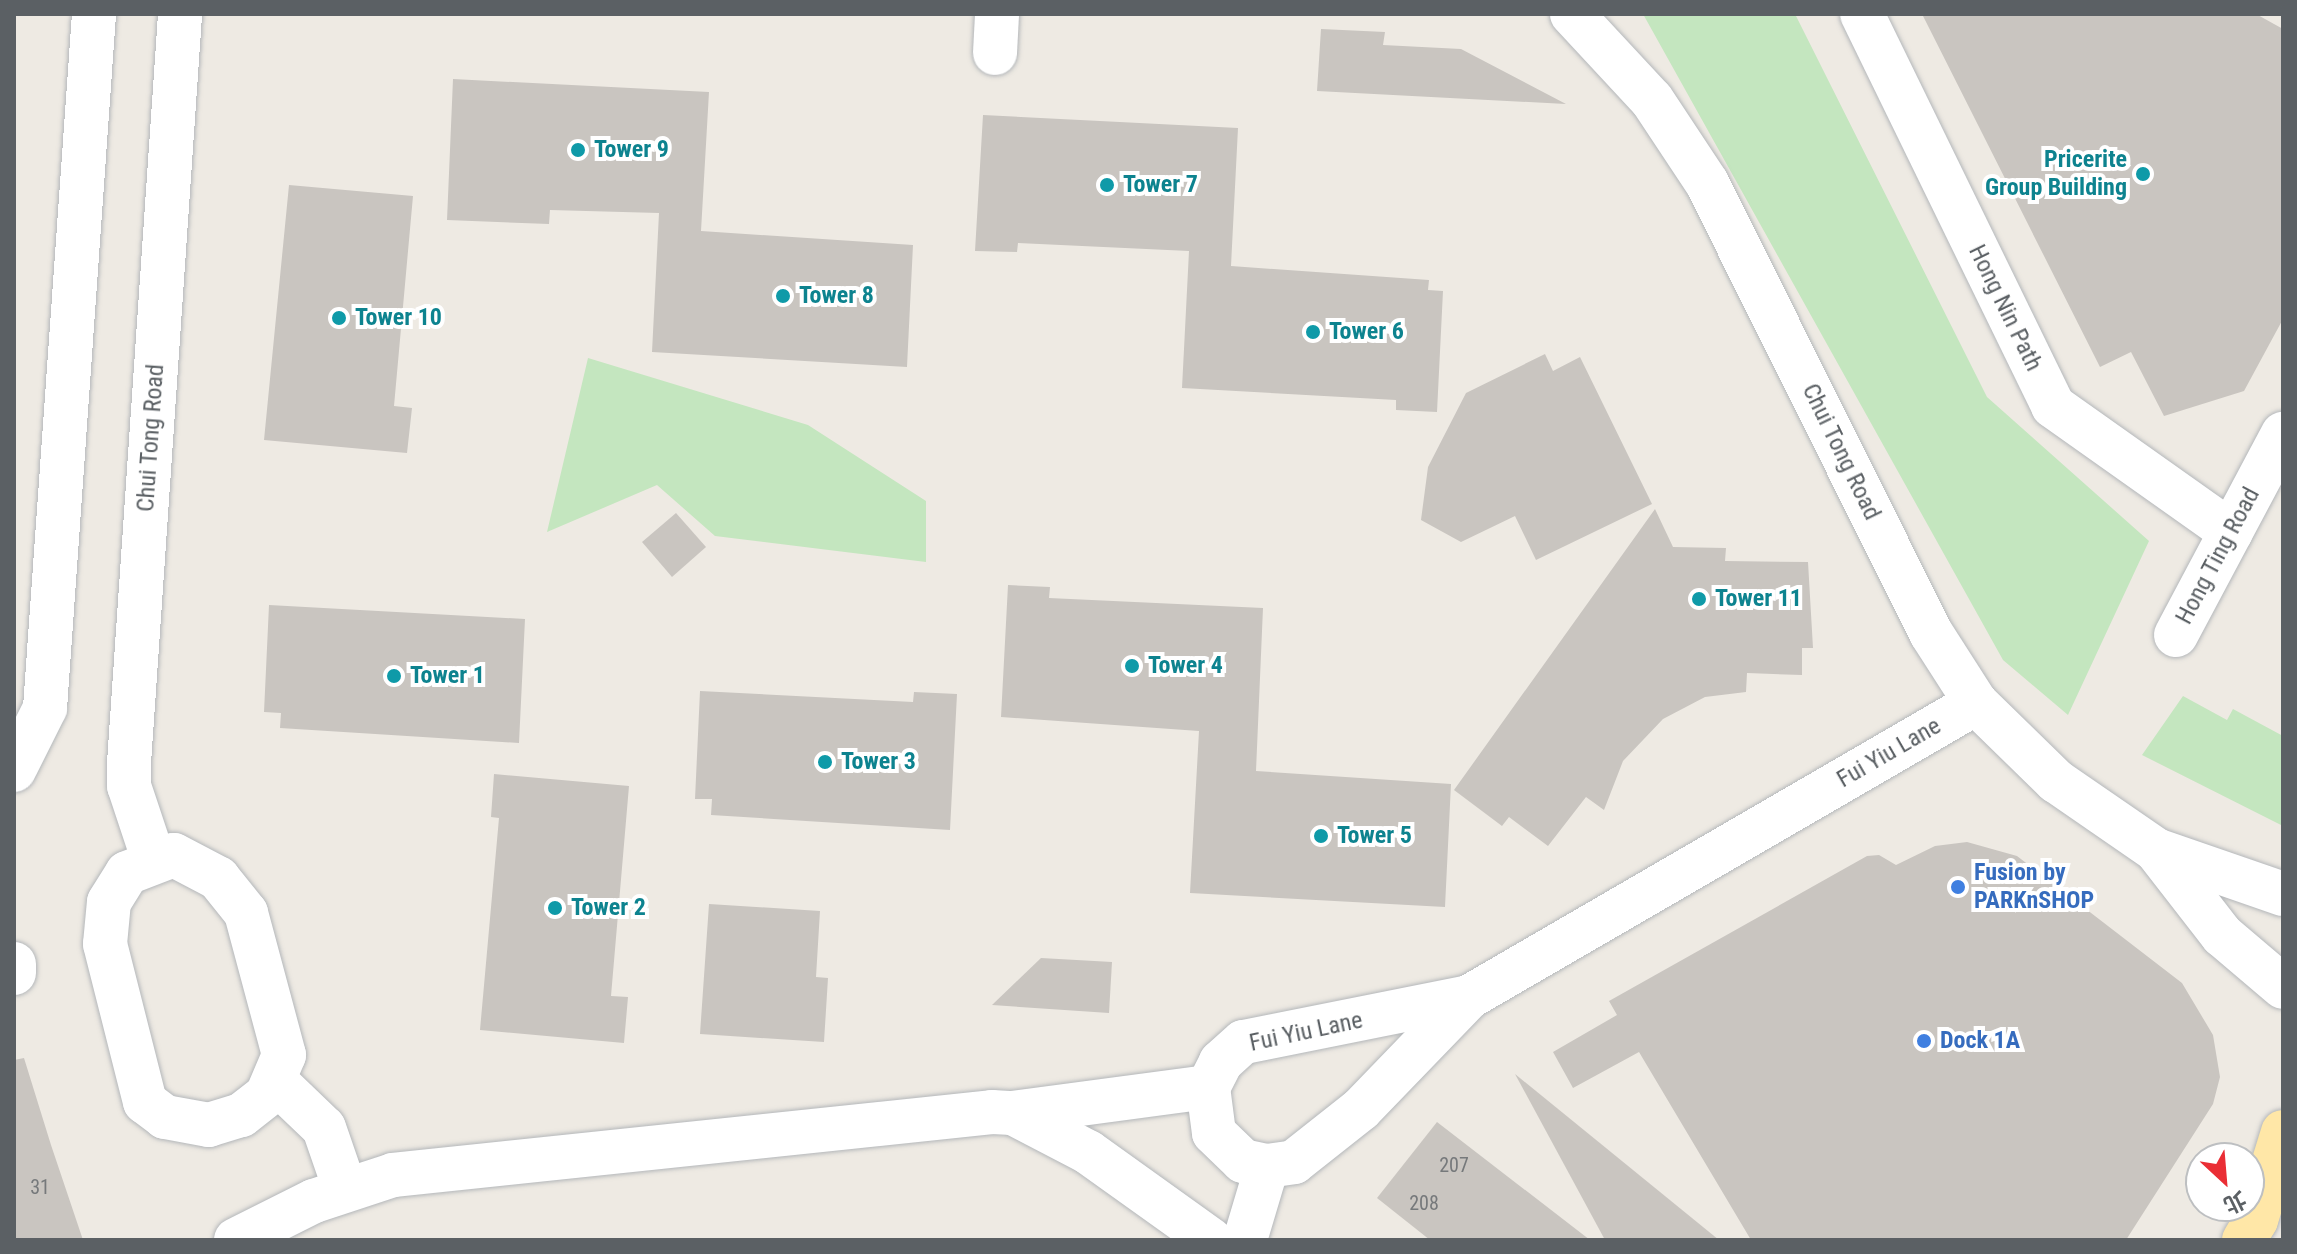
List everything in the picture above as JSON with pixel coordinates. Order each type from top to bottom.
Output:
[{"type":"main road","points":[[2265,1203],[2283,1132]]},
{"type":"street","points":[[14,770],[45,708],[94,14]]},
{"type":"street","name":"Chui Tong Road","points":[[153,858],[129,786],[129,763],[180,14]]},
{"type":"street","name":"Chui Tong Road","points":[[1572,14],[1652,100],[1699,170],[1931,633],[1976,703],[2056,781],[2156,850],[2283,894]]},
{"type":"street","name":"Hong Nin Path","points":[[1862,14],[2053,406],[2231,532]]},
{"type":"street","name":"Hong Ting Road","points":[[2176,635],[2283,434]]},
{"type":"street","name":"Fui Yiu Lane","points":[[1267,1166],[1294,1162],[1317,1148],[1469,997],[1976,703]]},
{"type":"street","name":"Chui Tong Road","points":[[2156,850],[2222,935],[2283,987]]},
{"type":"street","points":[[153,858],[186,859],[218,878],[246,913],[284,1055],[276,1082],[253,1108],[209,1125],[165,1117],[138,1090],[105,944],[106,916],[127,873],[153,858]]},
{"type":"street","points":[[14,964],[14,973]]},
{"type":"street","name":"Fui Yiu Lane","points":[[1208,1087],[1221,1062],[1253,1039],[1469,997]]},
{"type":"street","points":[[276,1082],[324,1128],[345,1189]]},
{"type":"street","points":[[236,1240],[345,1189],[473,1163],[1013,1113],[1208,1087],[1207,1114],[1225,1150],[1267,1166],[1245,1240]]},
{"type":"street","points":[[1013,1113],[1088,1152],[1211,1240]]},
{"type":"green space","points":[[1643,14],[1795,14],[1987,397],[2149,541],[2068,715],[2003,660]]},
{"type":"green space","points":[[588,358],[808,425],[926,501],[926,562],[715,536],[657,485],[547,532]]},
{"type":"green space","points":[[2183,696],[2227,720],[2233,709],[2283,736],[2283,826],[2142,755]]},
{"type":"building","name":"Pricerite Group Building","points":[[1922,14],[2256,14],[2283,29],[2283,319],[2244,391],[2164,416],[2131,352],[2100,367]]},
{"type":"building","points":[[1321,29],[1385,32],[1383,45],[1461,49],[1566,104],[1317,91]]},
{"type":"building","points":[[453,79],[709,92],[701,231],[913,245],[907,367],[652,352],[659,213],[550,210],[549,224],[447,220]]},
{"type":"building","points":[[983,115],[1238,128],[1231,266],[1429,280],[1428,290],[1443,291],[1437,412],[1396,410],[1396,400],[1182,388],[1189,251],[1018,243],[1017,252],[975,251]]},
{"type":"building","name":"Tower 10","points":[[289,185],[413,196],[394,406],[412,408],[407,453],[264,440]]},
{"type":"building","points":[[1545,354],[1553,371],[1580,357],[1652,504],[1536,560],[1515,516],[1461,542],[1421,520],[1428,467],[1466,393]]},
{"type":"building","name":"Tower 11","points":[[1655,509],[1673,547],[1726,548],[1725,561],[1808,562],[1813,648],[1802,648],[1802,675],[1747,673],[1746,692],[1705,697],[1663,719],[1623,761],[1604,810],[1586,797],[1548,846],[1509,817],[1502,826],[1454,790]]},
{"type":"building","points":[[676,513],[706,547],[672,577],[642,542]]},
{"type":"building","points":[[1008,585],[1050,587],[1049,598],[1263,608],[1256,771],[1451,784],[1445,907],[1190,893],[1199,731],[1001,717]]},
{"type":"building","name":"Tower 1","points":[[269,605],[525,619],[519,743],[280,728],[281,713],[264,712]]},
{"type":"building","name":"Tower 3","points":[[700,691],[913,702],[914,692],[957,694],[950,830],[711,815],[712,799],[695,799]]},
{"type":"building","name":"Tower 2","points":[[494,774],[629,786],[611,996],[628,997],[624,1043],[480,1030],[499,818],[491,817]]},
{"type":"building","name":"Dock 1A","points":[[1967,842],[2017,856],[2182,983],[2213,1035],[2220,1077],[2213,1104],[2189,1142],[2185,1142],[2185,1148],[2126,1240],[1751,1240],[1639,1052],[1573,1088],[1553,1052],[1617,1015],[1609,1001],[1867,856],[1879,855],[1896,865],[1935,846]]},
{"type":"building","points":[[709,904],[820,911],[816,977],[828,978],[824,1042],[700,1034]]},
{"type":"building","points":[[1041,958],[1112,962],[1109,1013],[992,1005]]},
{"type":"building","points":[[24,1058],[83,1240],[14,1240],[14,1060]]},
{"type":"building","points":[[1515,1074],[1719,1240],[1605,1240]]},
{"type":"building","points":[[1437,1122],[1590,1240],[1430,1240],[1377,1198]]},
{"type":"place","name":"Tower 9","points":[[578,150]]},
{"type":"place","name":"Pricerite Group Building","points":[[2143,174]]},
{"type":"place","name":"Tower 7","points":[[1107,185]]},
{"type":"place","name":"Tower 8","points":[[783,296]]},
{"type":"place","name":"Tower 10","points":[[339,318]]},
{"type":"place","name":"Tower 6","points":[[1313,332]]},
{"type":"place","name":"Tower 11","points":[[1699,599]]},
{"type":"place","name":"Tower 4","points":[[1132,666]]},
{"type":"place","name":"Tower 1","points":[[394,676]]},
{"type":"place","name":"Tower 3","points":[[825,762]]},
{"type":"place","name":"Tower 5","points":[[1321,836]]},
{"type":"place","name":"Fusion by PARKnSHOP","points":[[1958,887]]},
{"type":"place","name":"Tower 2","points":[[555,908]]},
{"type":"place","name":"Dock 1A","points":[[1924,1041]]}]
